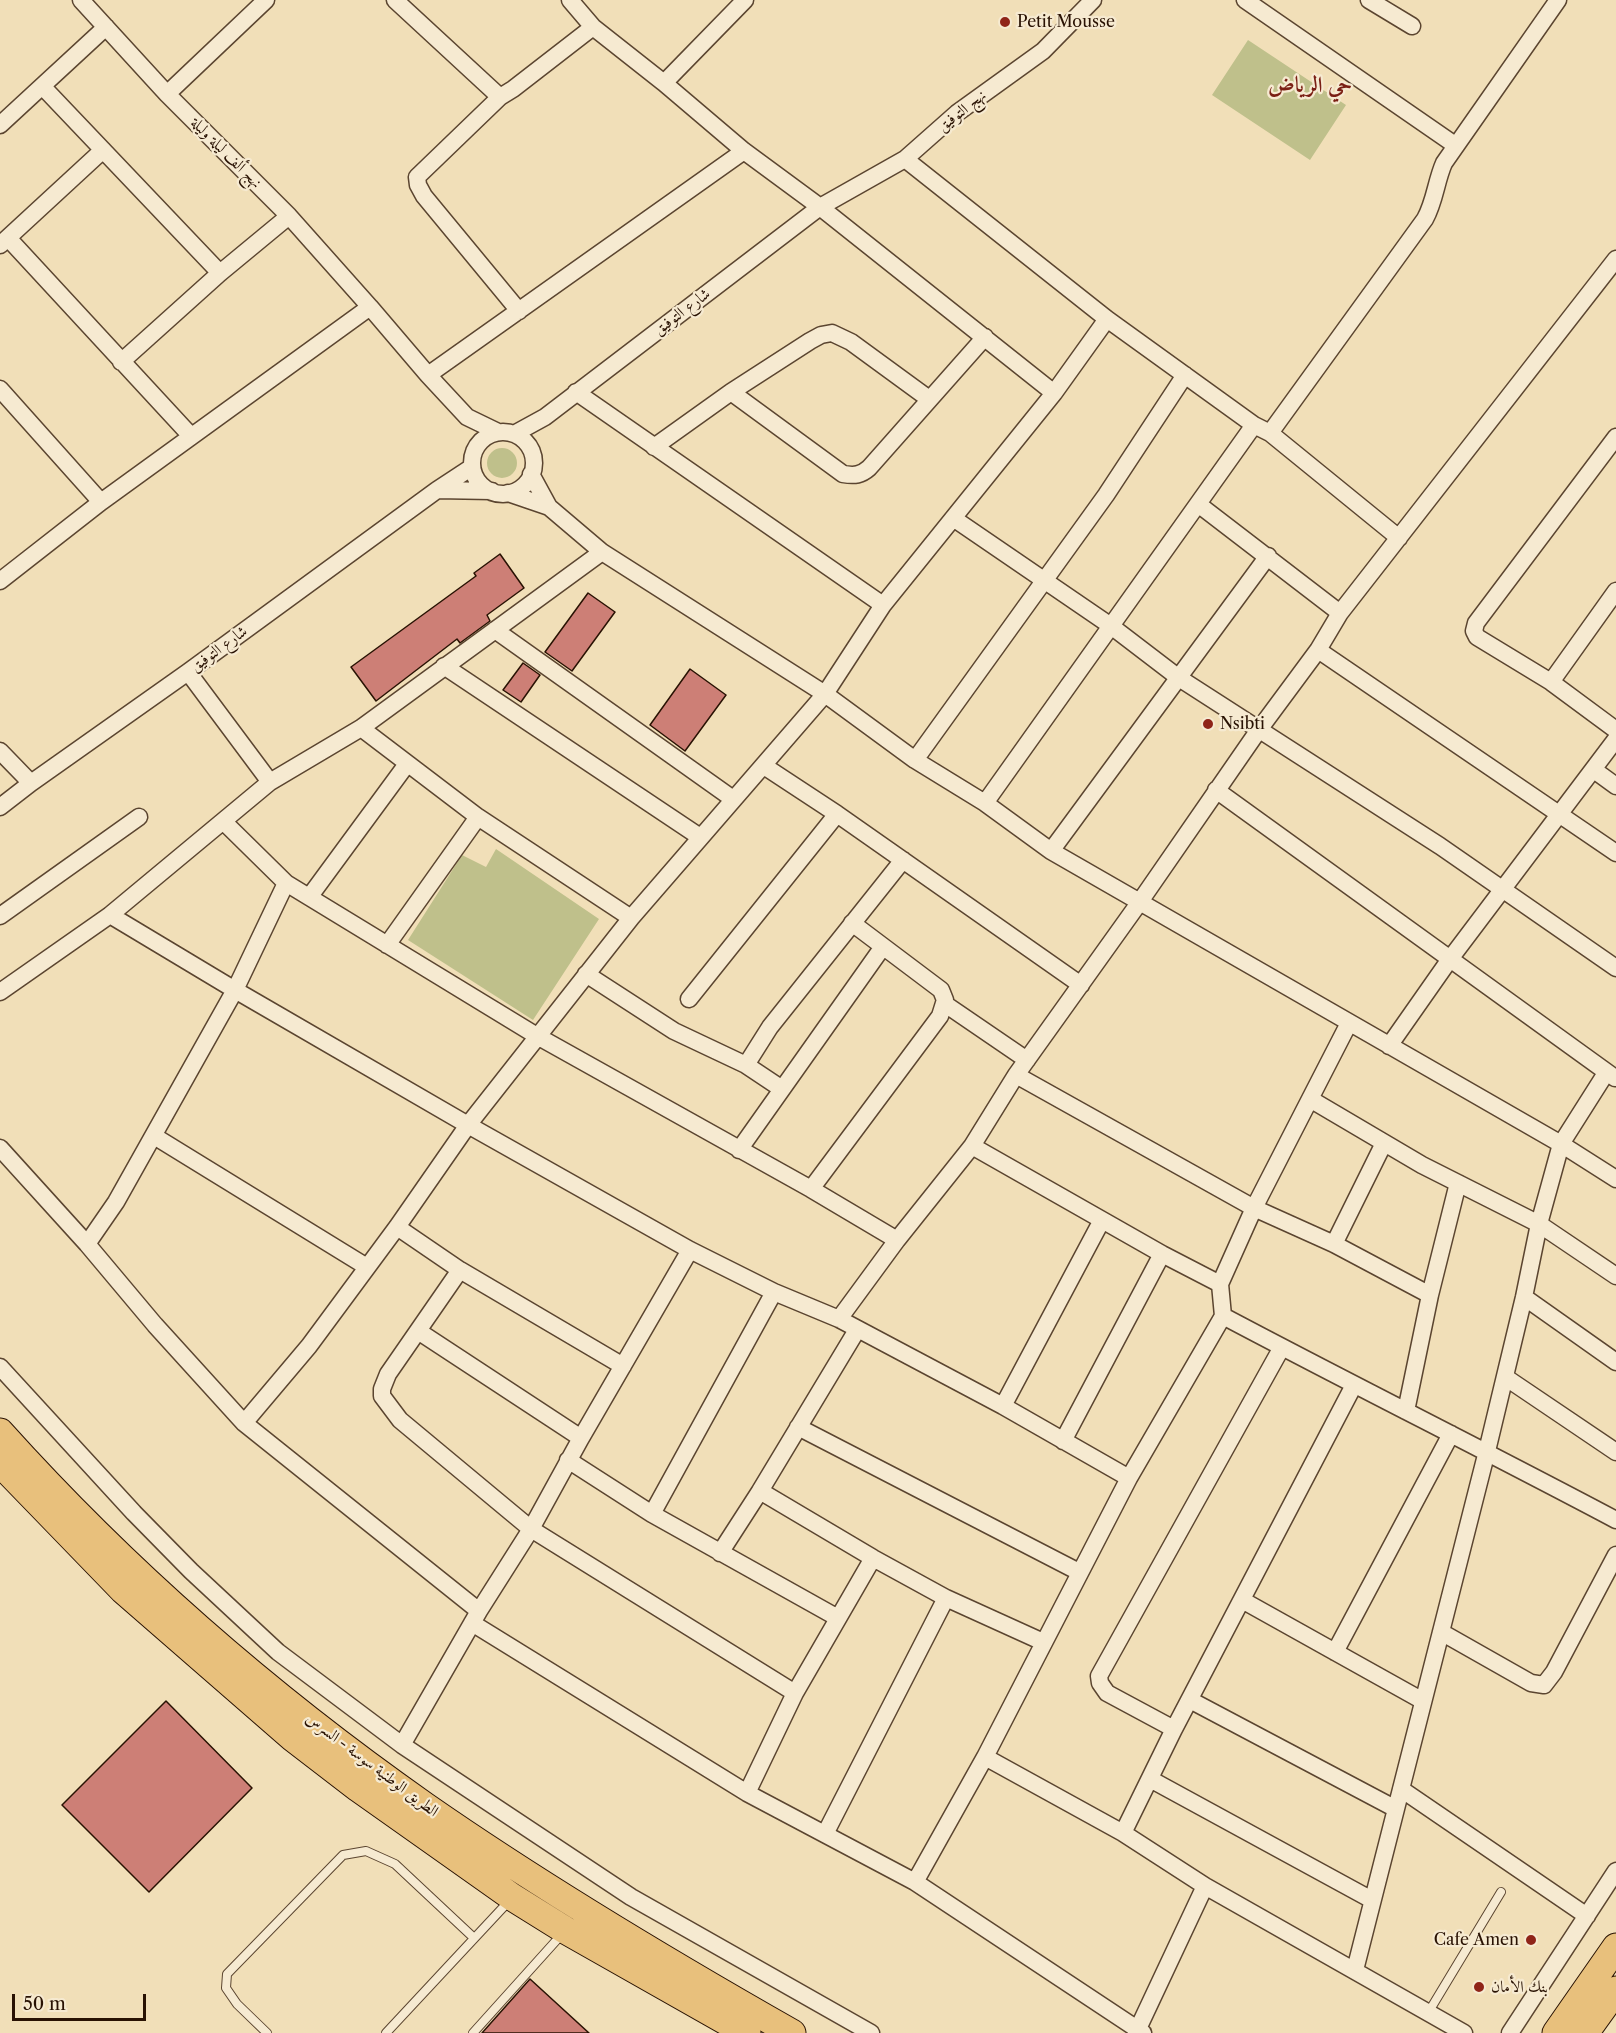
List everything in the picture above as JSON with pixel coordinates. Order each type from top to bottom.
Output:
[{"type":"highway","name":"الطريق الوطنية سوسة - السرس","points":[[0,1432],[137,1573],[261,1681],[349,1750],[425,1806],[603,1923],[792,2033]]},
{"type":"highway","name":"الطريق الوطنية سوسة - السرس","points":[[0,1463],[123,1590],[293,1738],[358,1788],[512,1897],[565,1930],[747,2033]]},
{"type":"highway","points":[[1556,2033],[1616,1947]]},
{"type":"highway","points":[[1591,2025],[1616,1990]]},
{"type":"street","name":"نهج ألف ليلة وليلة","points":[[81,0],[167,94],[289,216],[467,417]]},
{"type":"street","points":[[167,94],[266,0]]},
{"type":"street","points":[[395,0],[500,97]]},
{"type":"street","points":[[570,0],[593,27],[744,151],[820,207],[1054,393]]},
{"type":"street","points":[[663,83],[745,0]]},
{"type":"street","name":"نهج التوفيق","points":[[820,207],[905,159],[957,113],[1043,51],[1093,0]]},
{"type":"street","points":[[1245,0],[1455,145]]},
{"type":"street","points":[[1369,0],[1412,26]]},
{"type":"street","points":[[1270,434],[1425,219],[1433,205],[1440,171],[1455,145],[1558,0]]},
{"type":"street","points":[[0,125],[106,27]]},
{"type":"street","points":[[519,311],[424,196],[417,177],[500,97],[593,27]]},
{"type":"street","points":[[43,87],[220,273]]},
{"type":"street","points":[[103,150],[4,241],[191,436]]},
{"type":"street","points":[[428,375],[744,151]]},
{"type":"street","points":[[905,159],[1107,319],[1254,425],[1270,434],[1399,538]]},
{"type":"street","name":"شارع التوفيق","points":[[506,433],[544,417],[820,207]]},
{"type":"street","points":[[121,362],[220,273],[289,216]]},
{"type":"street","points":[[839,1319],[897,1240],[972,1146],[1016,1075],[1139,903],[1258,730],[1318,650],[1340,613],[1610,280],[1616,259]]},
{"type":"street","points":[[0,581],[101,502],[370,307]]},
{"type":"street","points":[[244,1423],[309,1346],[397,1227],[468,1125],[586,974],[700,837],[825,694],[883,605],[1054,393],[1107,319]]},
{"type":"street","points":[[654,447],[810,341],[821,335],[832,333],[851,342],[929,399]]},
{"type":"street","points":[[731,393],[843,474],[850,476],[862,474],[985,337]]},
{"type":"street","points":[[915,760],[1106,495],[1185,375]]},
{"type":"street","points":[[0,389],[101,502]]},
{"type":"street","points":[[576,392],[883,605]]},
{"type":"street","points":[[467,417],[526,443],[532,466],[549,507]]},
{"type":"street","points":[[467,417],[479,482],[500,492],[549,507],[602,552],[825,694],[915,760],[985,803],[1051,851],[1561,1144],[1616,1179]]},
{"type":"street","points":[[437,490],[500,492],[522,487],[532,466],[544,417]]},
{"type":"street","points":[[985,803],[1254,425]]},
{"type":"street","points":[[473,459],[483,438],[506,433]]},
{"type":"street","points":[[1616,437],[1474,627],[1477,637],[1551,682],[1616,730]]},
{"type":"street","name":"شارع التوفيق","points":[[0,807],[437,490],[473,459]]},
{"type":"street","points":[[1198,504],[1340,613]]},
{"type":"street","points":[[953,518],[1111,626],[1179,678],[1440,846],[1616,968]]},
{"type":"street","points":[[0,992],[110,915],[270,782],[361,728],[602,552]]},
{"type":"street","points":[[1051,851],[1268,556]]},
{"type":"street","points":[[1551,682],[1616,591]]},
{"type":"street","points":[[495,630],[733,799]]},
{"type":"street","points":[[1318,650],[1616,853]]},
{"type":"street","points":[[444,666],[700,837]]},
{"type":"street","points":[[188,672],[270,782]]},
{"type":"street","points":[[361,728],[478,817],[631,918]]},
{"type":"street","points":[[1389,1046],[1450,959],[1616,739]]},
{"type":"street","points":[[0,751],[31,783]]},
{"type":"street","points":[[310,896],[407,764]]},
{"type":"street","points":[[764,766],[837,814],[1081,985]]},
{"type":"street","points":[[1594,770],[1616,786]]},
{"type":"street","points":[[1216,790],[1611,1075],[1561,1144],[1539,1224],[1487,1451],[1355,1970]]},
{"type":"street","points":[[689,999],[837,814]]},
{"type":"street","points":[[0,916],[139,817]]},
{"type":"street","points":[[387,945],[478,817]]},
{"type":"street","points":[[224,822],[286,883],[537,1036],[811,1189],[897,1240]]},
{"type":"street","points":[[746,1065],[770,1027],[903,860]]},
{"type":"street","points":[[87,1244],[116,1202],[235,990],[286,883]]},
{"type":"street","points":[[110,915],[468,1125],[690,1250],[774,1292],[839,1319],[1003,1406],[1129,1478]]},
{"type":"street","points":[[811,1189],[940,1016],[945,1004],[941,990],[882,948],[852,923]]},
{"type":"street","points":[[739,1150],[882,948]]},
{"type":"street","points":[[586,974],[674,1031],[746,1065],[782,1089]]},
{"type":"street","points":[[945,1004],[1027,1060]]},
{"type":"street","points":[[915,1882],[985,1757],[1129,1478],[1223,1316],[1220,1284],[1254,1208],[1349,1023]]},
{"type":"street","points":[[1016,1075],[1254,1208],[1334,1244],[1430,1295]]},
{"type":"street","points":[[1310,1100],[1414,1161],[1539,1224],[1616,1276]]},
{"type":"street","points":[[154,1136],[367,1267]]},
{"type":"street","points":[[1334,1244],[1384,1143]]},
{"type":"street","points":[[972,1146],[1162,1254],[1220,1284]]},
{"type":"street","points":[[0,1148],[244,1423],[475,1617],[747,1793],[915,1882],[1138,2032],[1206,1886]]},
{"type":"street","points":[[1406,1411],[1430,1295],[1458,1183]]},
{"type":"street","points":[[1003,1406],[1102,1220]]},
{"type":"street","points":[[397,1227],[460,1270],[623,1366]]},
{"type":"street","points":[[402,1745],[475,1617],[531,1529],[568,1460],[690,1250]]},
{"type":"street","points":[[1063,1441],[1162,1254]]},
{"type":"street","points":[[460,1270],[388,1374],[382,1389],[382,1396],[400,1420],[531,1529],[795,1693]]},
{"type":"street","points":[[652,1514],[774,1292]]},
{"type":"street","points":[[1524,1297],[1616,1362]]},
{"type":"street","points":[[1223,1316],[1487,1451],[1616,1520]]},
{"type":"street","points":[[720,1553],[858,1330]]},
{"type":"street","points":[[418,1331],[581,1438]]},
{"type":"street","points":[[1174,1729],[1107,1693],[1100,1683],[1099,1676],[1282,1347]]},
{"type":"street","points":[[0,1367],[134,1513],[191,1571],[278,1652],[402,1745],[631,1897],[871,2033]]},
{"type":"street","points":[[1505,1377],[1616,1452]]},
{"type":"street","points":[[1123,1833],[1174,1729],[1354,1385]]},
{"type":"street","points":[[798,1427],[1079,1572]]},
{"type":"street","points":[[1335,1652],[1451,1434]]},
{"type":"street","points":[[568,1460],[652,1514],[838,1618]]},
{"type":"street","points":[[760,1491],[946,1598],[1043,1642]]},
{"type":"street","points":[[1441,1632],[1531,1683],[1544,1685],[1554,1672],[1616,1555]]},
{"type":"street","points":[[747,1793],[795,1693],[873,1558]]},
{"type":"street","points":[[825,1834],[946,1598]]},
{"type":"street","points":[[1242,1600],[1423,1701]]},
{"type":"street","points":[[1190,1700],[1396,1809]]},
{"type":"street","points":[[985,1757],[1123,1833],[1206,1886],[1464,2033]]},
{"type":"street","points":[[1150,1779],[1372,1900]]},
{"type":"street","points":[[1401,1789],[1587,1916]]},
{"type":"street","points":[[1510,2033],[1616,1871]]},
{"type":"lane","points":[[267,2033],[231,1996],[226,1988],[227,1974],[344,1856],[366,1851],[395,1864],[474,1938]]},
{"type":"lane","points":[[1428,2013],[1501,1892]]},
{"type":"lane","points":[[386,2033],[512,1897]]},
{"type":"lane","points":[[473,2033],[565,1930]]},
{"type":"green space","points":[[1248,40],[1346,105],[1310,160],[1212,95]]},
{"type":"green space","points":[[502,448],[508,449],[516,457],[516,469],[508,477],[502,478],[496,477],[488,469],[487,463],[488,457],[496,449]]},
{"type":"green space","points":[[496,849],[599,919],[533,1020],[408,940],[462,855],[486,867]]},
{"type":"building","points":[[500,554],[524,588],[487,615],[490,621],[460,643],[457,639],[376,701],[351,667],[476,576],[474,573]]},
{"type":"building","points":[[588,593],[615,612],[572,671],[545,652]]},
{"type":"building","points":[[523,663],[540,675],[521,702],[503,690]]},
{"type":"building","points":[[690,669],[726,695],[685,751],[650,725]]},
{"type":"building","points":[[166,1701],[252,1788],[149,1892],[62,1805]]},
{"type":"building","points":[[530,1979],[589,2033],[482,2033]]},
{"type":"place","name":"Petit Mousse","points":[[1005,22]]},
{"type":"place","name":"Nsibti","points":[[1208,724]]},
{"type":"place","name":"Cafe Amen","points":[[1531,1940]]},
{"type":"place","name":"بنك الأمان","points":[[1479,1987]]},
{"type":"district","name":"حي الرياض","points":[[1310,86]]}]
